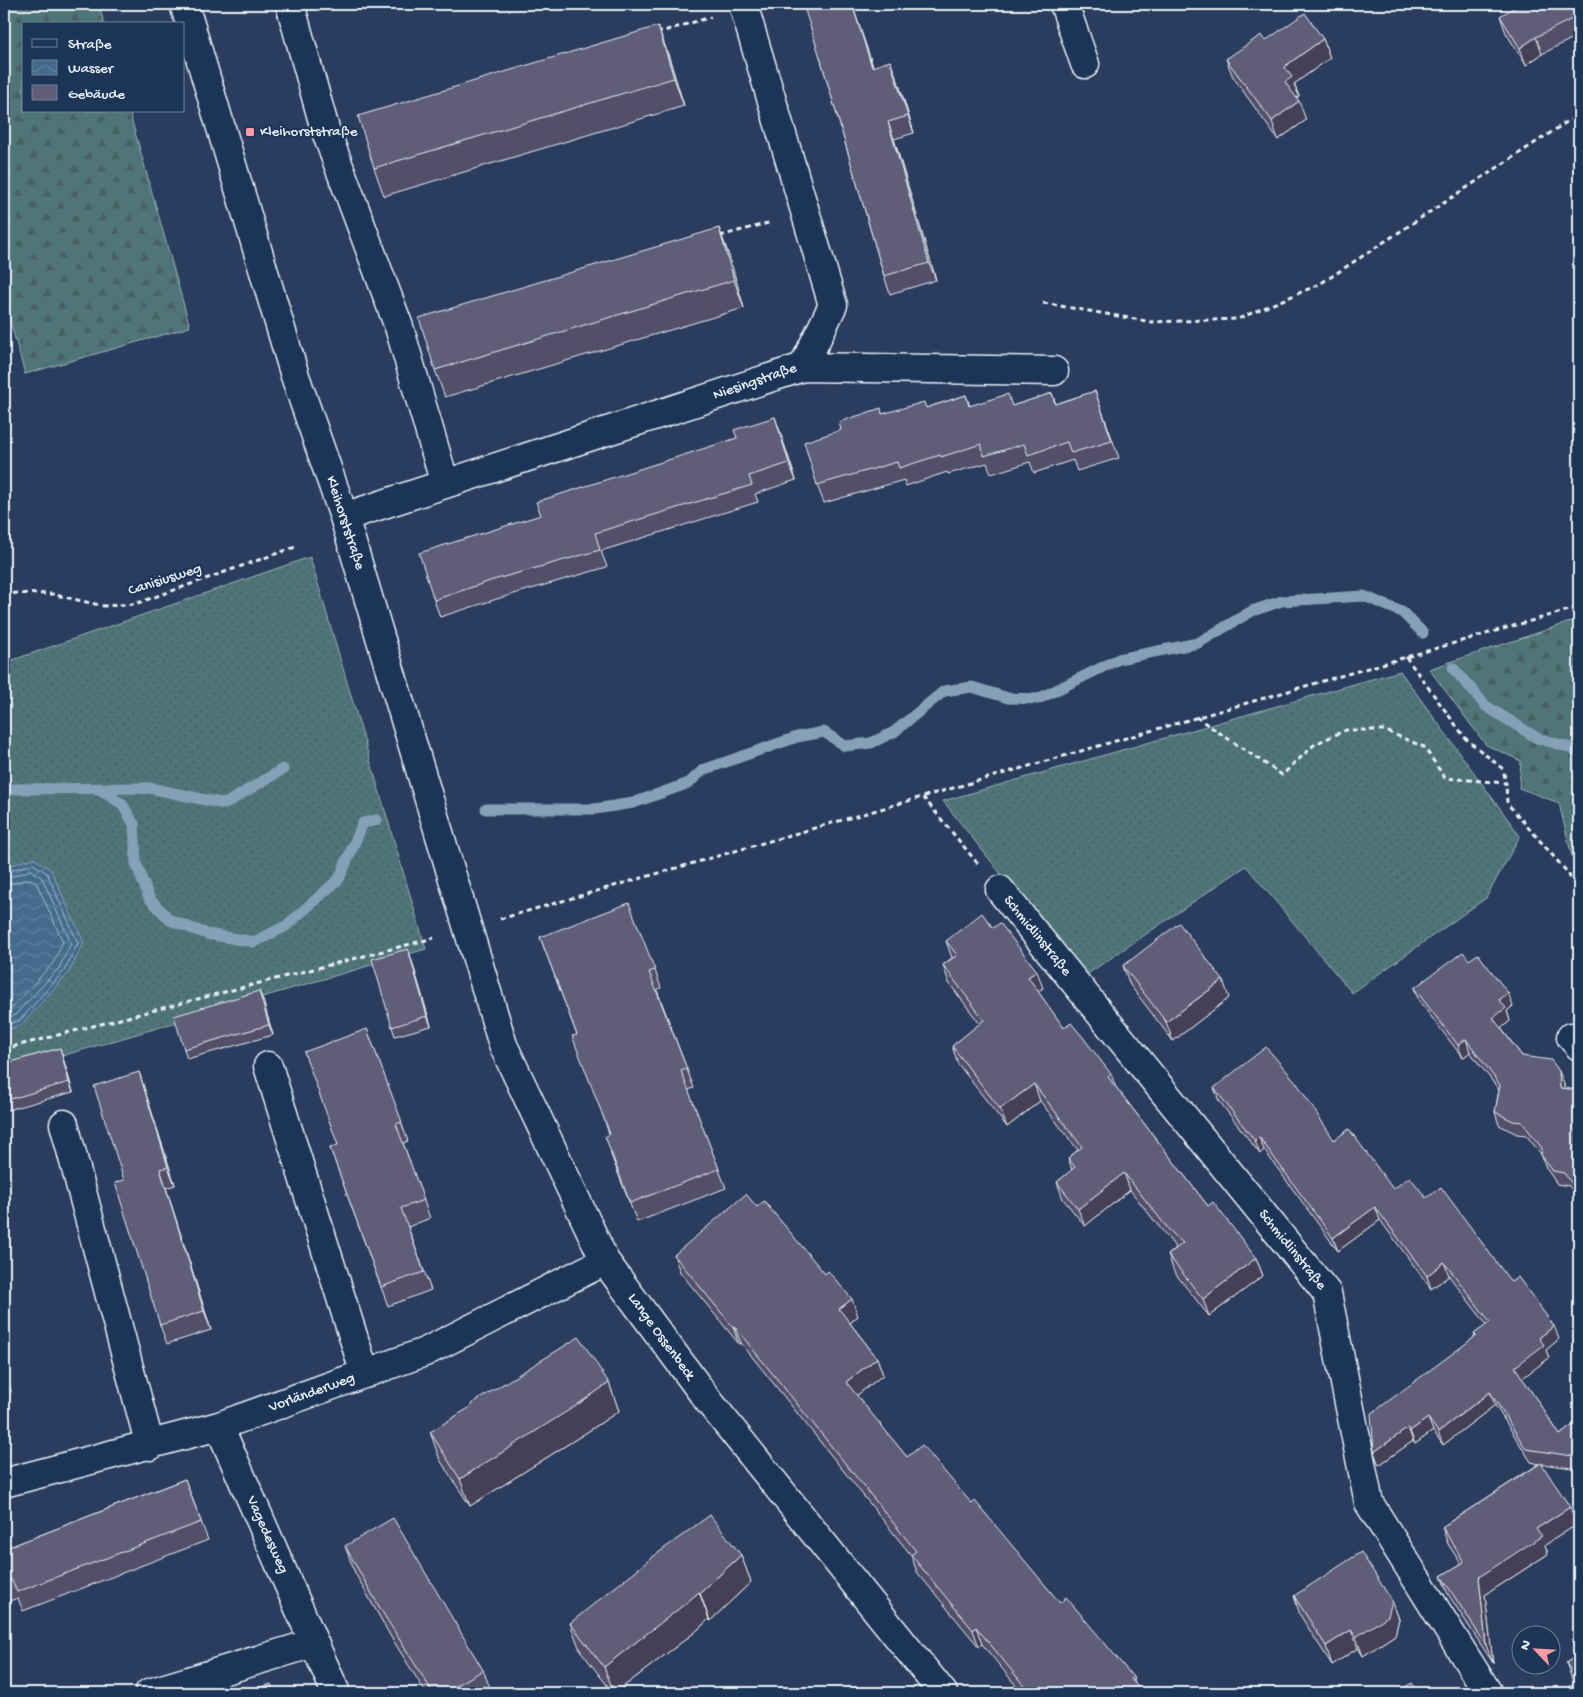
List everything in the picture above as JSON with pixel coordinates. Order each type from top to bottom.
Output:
[{"type":"street","name":"Kleihorststraße","points":[[184,4],[295,376],[344,517],[469,929]]},
{"type":"street","points":[[290,4],[325,129],[399,327],[446,484]]},
{"type":"street","points":[[1064,4],[1085,64]]},
{"type":"street","name":"Niesingstraße","points":[[344,517],[803,367],[832,304],[744,6]]},
{"type":"street","points":[[803,367],[1054,371]]},
{"type":"street","name":"Schmidlinstraße","points":[[1000,890],[1327,1293],[1368,1503],[1488,1693]]},
{"type":"street","name":"Lange Ossenbeck","points":[[469,929],[503,1045],[605,1261],[707,1399],[943,1693]]},
{"type":"street","points":[[268,1066],[365,1374]]},
{"type":"street","points":[[64,1124],[150,1446]]},
{"type":"street","name":"Vorländerweg","points":[[4,1483],[150,1446],[219,1426],[425,1352],[605,1261]]},
{"type":"street","name":"Vagedesweg","points":[[219,1426],[336,1693]]},
{"type":"street","points":[[149,1693],[314,1643]]},
{"type":"path","points":[[649,35],[744,6]]},
{"type":"path","points":[[1043,303],[1152,322],[1238,319],[1320,284],[1579,114]]},
{"type":"path","points":[[711,239],[805,212]]},
{"type":"path","name":"Canisiusweg","points":[[4,593],[51,594],[104,606],[136,604],[298,546]]},
{"type":"path","points":[[4,1050],[469,929],[1579,607]]},
{"type":"path","points":[[1406,657],[1466,740],[1502,769],[1506,783],[1507,803],[1568,873],[1579,897]]},
{"type":"path","points":[[1196,717],[1282,775],[1315,744],[1338,733],[1346,730],[1384,730],[1424,747],[1445,778],[1506,783]]},
{"type":"path","points":[[923,797],[1000,890]]},
{"type":"green space","points":[[4,4],[99,4],[104,22],[22,22],[22,112],[129,112],[190,327],[25,374],[4,299]]},
{"type":"green space","points":[[310,557],[426,949],[4,1073],[4,663]]},
{"type":"green space","points":[[1579,619],[1579,861],[1572,857],[1559,803],[1519,788],[1521,761],[1486,745],[1429,669]]},
{"type":"green space","points":[[1400,671],[1520,836],[1486,898],[1352,993],[1246,866],[1083,977],[943,801]]},
{"type":"water","points":[[34,858],[51,870],[84,943],[68,974],[21,1025],[4,1031],[4,865]]},
{"type":"building","points":[[803,4],[852,4],[872,67],[890,61],[908,116],[888,122],[929,263],[884,276]]},
{"type":"building","points":[[1520,4],[1579,4],[1579,15],[1536,37],[1520,48],[1500,16]]},
{"type":"building","points":[[1305,13],[1323,39],[1284,67],[1292,77],[1285,82],[1299,101],[1272,121],[1226,59],[1261,35],[1265,41]]},
{"type":"building","points":[[658,26],[674,78],[374,168],[358,116]]},
{"type":"building","points":[[719,228],[734,280],[435,370],[419,318]]},
{"type":"building","points":[[1095,391],[1112,441],[1071,453],[1067,442],[1028,455],[1024,444],[984,456],[981,444],[899,468],[897,462],[817,485],[804,442],[841,430],[839,422],[881,408],[882,414],[924,402],[926,408],[966,395],[969,406],[1008,394],[1012,406],[1052,393],[1055,404]]},
{"type":"building","points":[[775,417],[789,463],[749,476],[752,485],[595,533],[600,550],[493,580],[434,600],[419,553],[541,515],[536,502],[737,438],[734,430]]},
{"type":"building","points":[[629,903],[655,970],[649,972],[687,1069],[681,1071],[719,1169],[630,1203],[605,1136],[610,1134],[572,1036],[577,1035],[540,937]]},
{"type":"building","points":[[982,913],[993,928],[1000,923],[1037,971],[1028,977],[1064,1028],[1071,1023],[1082,1036],[1111,1074],[1108,1077],[1208,1206],[1213,1202],[1256,1258],[1203,1299],[1168,1255],[1183,1243],[1169,1230],[1124,1173],[1078,1209],[1057,1182],[1075,1167],[1068,1158],[1082,1147],[1034,1084],[1000,1109],[952,1046],[984,1020],[943,965],[957,955],[946,941]]},
{"type":"building","points":[[1179,923],[1223,980],[1166,1022],[1123,966]]},
{"type":"building","points":[[408,949],[427,1016],[392,1027],[372,959]]},
{"type":"building","points":[[1463,952],[1469,960],[1478,954],[1508,993],[1499,1000],[1506,1008],[1493,1018],[1522,1056],[1551,1060],[1559,1071],[1560,1088],[1579,1090],[1579,1193],[1564,1173],[1553,1171],[1541,1155],[1542,1148],[1522,1122],[1513,1121],[1495,1112],[1500,1085],[1466,1039],[1458,1045],[1414,988]]},
{"type":"building","points":[[259,991],[269,1025],[184,1049],[174,1016]]},
{"type":"building","points":[[367,1029],[402,1122],[396,1124],[424,1200],[401,1208],[424,1272],[381,1287],[330,1148],[338,1145],[304,1052]]},
{"type":"building","points":[[1266,1047],[1296,1082],[1334,1140],[1349,1129],[1393,1189],[1410,1177],[1426,1198],[1441,1187],[1511,1282],[1518,1277],[1554,1326],[1539,1338],[1544,1345],[1515,1367],[1560,1435],[1579,1420],[1579,1457],[1526,1449],[1490,1392],[1438,1432],[1428,1418],[1410,1431],[1408,1428],[1374,1452],[1371,1414],[1476,1336],[1474,1334],[1490,1322],[1444,1262],[1427,1276],[1375,1207],[1333,1238],[1259,1137],[1255,1141],[1214,1088]]},
{"type":"building","points":[[60,1048],[69,1082],[4,1101],[4,1064]]},
{"type":"building","points":[[139,1072],[168,1167],[160,1169],[204,1311],[160,1325],[115,1183],[124,1180],[94,1086]]},
{"type":"building","points":[[746,1194],[757,1207],[764,1201],[825,1274],[828,1271],[852,1299],[839,1309],[877,1358],[846,1382],[907,1457],[922,1445],[972,1504],[975,1501],[1060,1603],[1066,1597],[1133,1677],[1131,1679],[1143,1693],[1030,1693],[976,1627],[973,1630],[911,1555],[916,1551],[734,1326],[674,1255]]},
{"type":"building","points":[[579,1337],[609,1383],[460,1479],[430,1432],[472,1406],[471,1404]]},
{"type":"building","points":[[1541,1463],[1570,1507],[1536,1529],[1542,1536],[1479,1577],[1486,1645],[1441,1576],[1464,1562],[1442,1527]]},
{"type":"building","points":[[185,1479],[201,1522],[17,1592],[11,1579],[4,1582],[4,1549]]},
{"type":"building","points":[[710,1515],[741,1555],[700,1593],[604,1667],[570,1623],[654,1556]]},
{"type":"building","points":[[393,1518],[483,1670],[444,1693],[433,1693],[381,1610],[345,1546]]},
{"type":"building","points":[[1361,1552],[1392,1601],[1388,1616],[1356,1637],[1351,1630],[1326,1646],[1294,1596]]},
{"type":"building","points":[[1579,1654],[1579,1693],[1559,1693],[1578,1681],[1566,1663]]},
{"type":"building","points":[[1412,1683],[1418,1693],[1395,1693]]},
{"type":"building","points":[[271,1684],[274,1693],[242,1693]]},
{"type":"waterway","points":[[486,809],[595,809],[633,803],[689,783],[703,770],[797,737],[824,732],[845,746],[871,743],[894,732],[944,691],[972,687],[1008,698],[1038,699],[1119,659],[1198,643],[1252,611],[1282,601],[1364,596],[1402,612],[1423,633]]},
{"type":"waterway","points":[[1453,668],[1486,706],[1537,738],[1568,747],[1579,753]]},
{"type":"waterway","points":[[4,789],[150,788],[225,804],[283,769]]},
{"type":"waterway","points":[[99,789],[122,804],[134,824],[136,863],[149,898],[170,920],[207,934],[254,942],[286,926],[339,879],[363,823],[377,820]]},
{"type":"place","name":"Kleihorststraße","points":[[250,132]]}]
